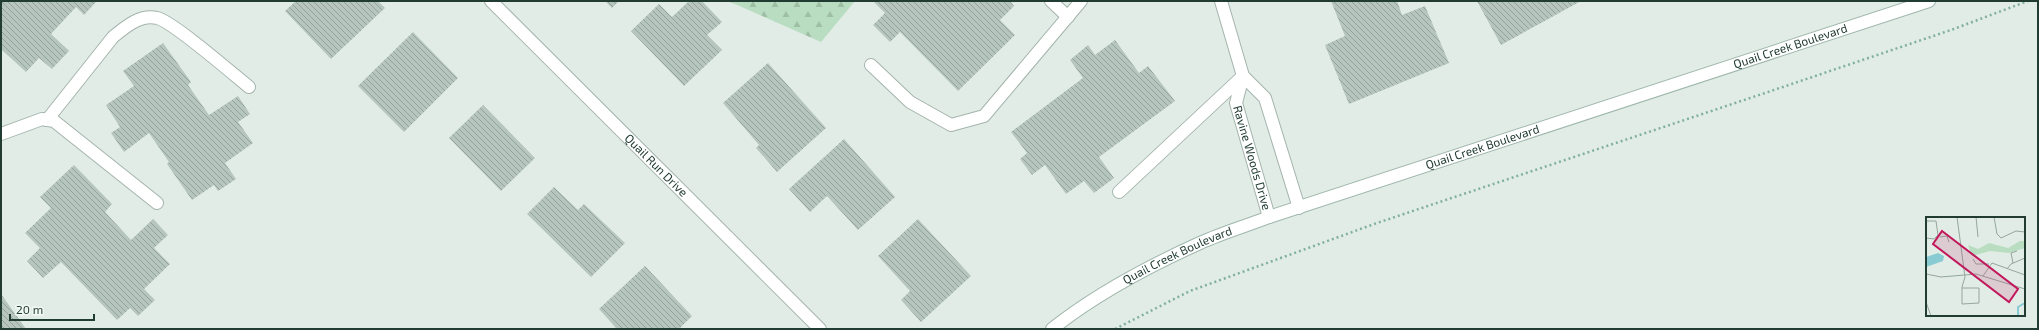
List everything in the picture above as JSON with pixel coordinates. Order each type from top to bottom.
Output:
[{"type":"street","name":"Quail Run Drive","points":[[491,1],[820,329]]},
{"type":"street","points":[[1051,1],[1068,16]]},
{"type":"street","points":[[871,65],[910,102],[951,124],[984,116],[1082,1]]},
{"type":"street","name":"Ravine Woods Drive","points":[[1221,1],[1243,76],[1265,98],[1299,208]]},
{"type":"street","name":"Quail Creek Boulevard","points":[[1052,329],[1072,313],[1125,281],[1201,243],[1299,208],[1929,1]]},
{"type":"street","points":[[47,120],[113,37],[126,26],[142,18],[158,18],[175,28],[248,87]]},
{"type":"street","points":[[1119,192],[1243,76]]},
{"type":"street","name":"Ravine Woods Drive","points":[[1243,76],[1236,104],[1269,218]]},
{"type":"street","points":[[1,134],[42,119],[54,121],[157,203]]},
{"type":"path","points":[[1115,329],[1190,291],[1377,223],[1951,30],[2028,1]]},
{"type":"green space","points":[[728,1],[855,1],[821,42]]},
{"type":"building","points":[[1,1],[97,1],[84,15],[76,7],[51,34],[69,51],[52,69],[39,58],[26,72],[1,49]]},
{"type":"building","points":[[296,1],[378,1],[385,8],[331,59],[285,11]]},
{"type":"building","points":[[605,1],[619,1],[612,8]]},
{"type":"building","points":[[689,1],[702,1],[722,22],[707,35],[722,50],[684,86],[631,31],[659,4],[672,17]]},
{"type":"building","points":[[873,1],[1010,1],[1014,6],[1000,20],[1015,35],[958,91],[900,32],[890,42],[873,25],[885,13]]},
{"type":"building","points":[[1331,1],[1397,1],[1402,15],[1425,6],[1449,63],[1349,104],[1325,45],[1345,36]]},
{"type":"building","points":[[1477,1],[1581,1],[1501,45]]},
{"type":"building","points":[[413,32],[458,78],[404,132],[358,86]]},
{"type":"building","points":[[1115,40],[1139,73],[1148,66],[1175,101],[1099,157],[1114,178],[1094,193],[1084,181],[1066,194],[1045,165],[1032,175],[1020,159],[1027,153],[1011,132],[1083,78],[1070,60],[1088,45],[1095,55]]},
{"type":"building","points":[[163,43],[191,82],[188,85],[209,115],[238,96],[250,114],[238,122],[253,143],[225,163],[236,179],[218,191],[214,185],[192,200],[167,164],[169,162],[149,133],[124,152],[111,133],[120,127],[106,105],[134,86],[123,71]]},
{"type":"building","points":[[768,63],[826,128],[777,172],[756,148],[759,145],[723,103]]},
{"type":"building","points":[[483,105],[535,158],[501,191],[449,138]]},
{"type":"building","points":[[844,139],[895,197],[858,230],[827,196],[810,212],[789,189]]},
{"type":"building","points":[[74,165],[112,204],[105,212],[131,240],[153,219],[168,235],[154,248],[170,264],[144,289],[155,300],[138,316],[130,308],[117,320],[61,262],[43,278],[27,261],[40,248],[25,233],[51,208],[40,197]]},
{"type":"building","points":[[554,187],[578,210],[584,204],[625,243],[591,277],[527,214]]},
{"type":"building","points":[[918,219],[971,276],[921,322],[901,300],[910,291],[878,256]]},
{"type":"building","points":[[645,266],[692,316],[679,329],[617,329],[599,309]]},
{"type":"building","points":[[1,294],[26,329],[1,329]]}]
